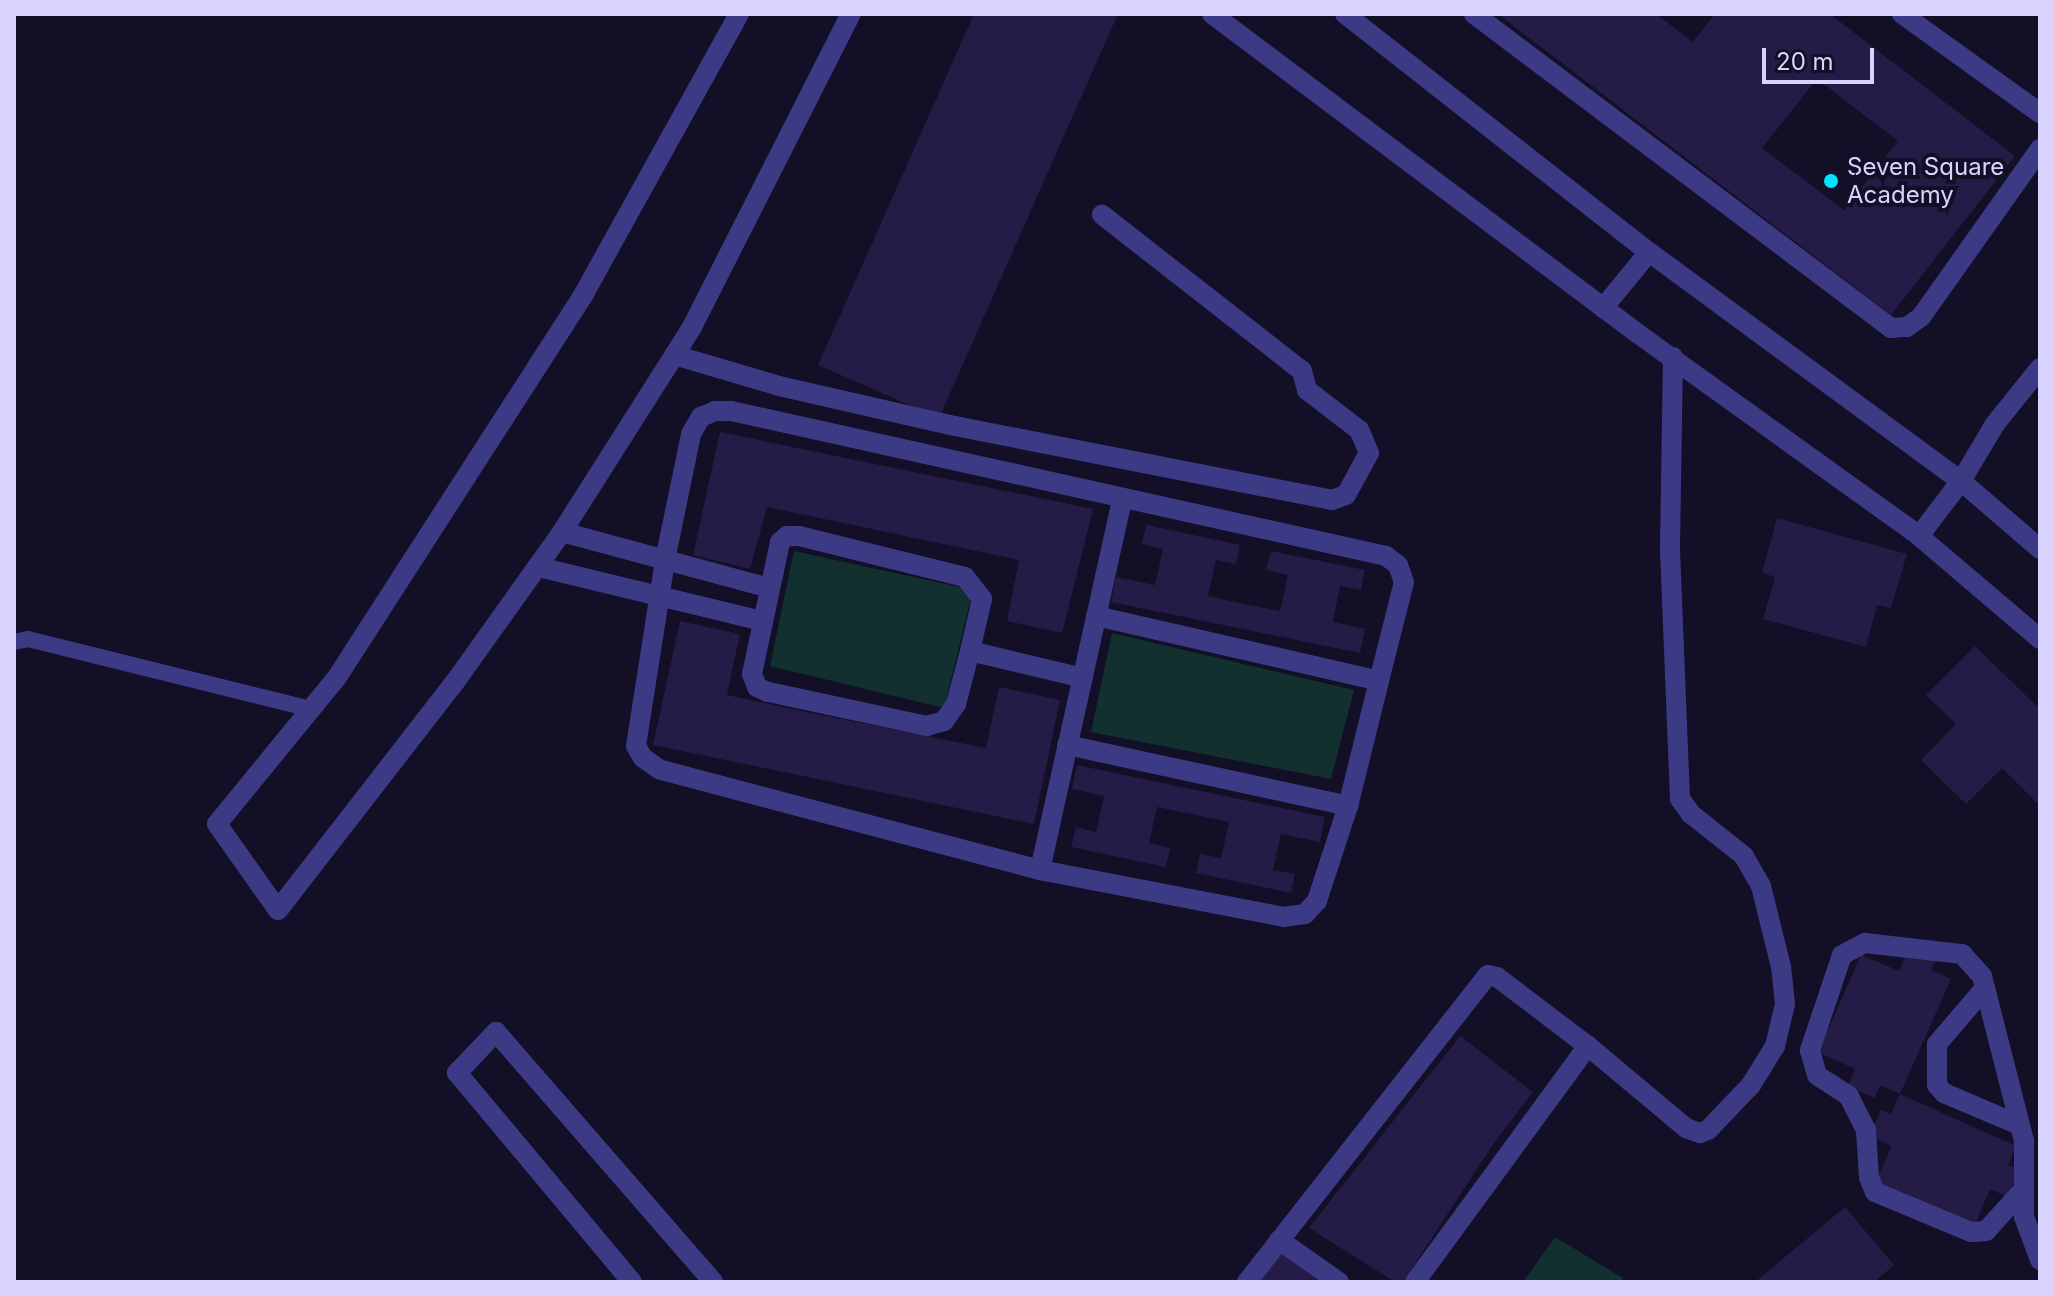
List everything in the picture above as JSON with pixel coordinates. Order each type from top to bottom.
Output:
[{"type":"street","points":[[739,14],[584,294],[338,676],[217,824],[278,910],[446,694],[562,532],[692,327],[851,14]]},
{"type":"street","points":[[1212,14],[1603,308],[1919,536],[2040,639]]},
{"type":"street","points":[[1345,14],[1649,252],[1961,481],[2040,549]]},
{"type":"street","points":[[1474,14],[1891,328],[1907,327],[1921,317],[2040,149]]},
{"type":"street","points":[[1902,14],[2040,113]]},
{"type":"street","points":[[674,355],[779,386],[955,426],[1332,500],[1346,495],[1369,453],[1359,430],[1307,390],[1302,371],[1102,215]]},
{"type":"street","points":[[1603,308],[1649,252]]},
{"type":"street","points":[[1247,1282],[1488,975],[1497,977],[1588,1046],[1686,1128],[1700,1133],[1708,1130],[1764,1068],[1775,1046],[1785,1004],[1781,967],[1755,870],[1744,856],[1691,814],[1680,799],[1670,547],[1673,357]]},
{"type":"street","points":[[1919,536],[1961,481],[1995,424],[2040,368]]},
{"type":"street","points":[[715,411],[731,411],[1386,556],[1398,565],[1404,582],[1348,806],[1317,901],[1305,914],[1284,917],[1040,870],[659,769],[643,758],[636,746],[665,560],[691,434],[701,417],[715,411]]},
{"type":"street","points":[[1040,870],[1122,500]]},
{"type":"street","points":[[562,532],[769,588]]},
{"type":"street","points":[[787,536],[965,577],[982,599],[956,704],[944,721],[927,726],[768,692],[757,687],[752,674],[769,588],[780,542],[787,536]]},
{"type":"street","points":[[539,567],[762,621]]},
{"type":"street","points":[[1096,616],[1379,681]]},
{"type":"street","points":[[970,651],[1083,678]]},
{"type":"street","points":[[1067,745],[1348,806]]},
{"type":"street","points":[[2024,1189],[1986,1231],[1971,1232],[1875,1192],[1869,1177],[1866,1130],[1849,1096],[1817,1075],[1810,1050],[1842,955],[1865,943],[1962,954],[1982,976],[2024,1141],[2024,1189],[2024,1217],[2040,1260]]},
{"type":"street","points":[[1985,988],[1937,1044],[1937,1085],[1944,1093],[2019,1125]]},
{"type":"street","points":[[632,1282],[457,1073],[496,1032],[713,1282]]},
{"type":"street","points":[[1415,1282],[1588,1046]]},
{"type":"street","points":[[1279,1240],[1339,1282]]},
{"type":"lane","points":[[14,642],[28,639],[311,709]]},
{"type":"green space","points":[[794,551],[973,590],[944,708],[770,666]]},
{"type":"green space","points":[[1112,633],[1354,690],[1331,779],[1091,732]]},
{"type":"green space","points":[[1555,1237],[1623,1278],[1620,1282],[1523,1282]]},
{"type":"building","points":[[974,14],[1118,14],[939,418],[818,365]]},
{"type":"building","points":[[1498,14],[1656,14],[1693,42],[1715,14],[1830,14],[2015,156],[1891,315]],"holes":[[[1817,79],[1898,141],[1844,210],[1762,148]]]},
{"type":"building","points":[[720,432],[1093,509],[1062,633],[1007,621],[1019,560],[767,507],[750,569],[693,555]]},
{"type":"building","points":[[1777,518],[1907,554],[1891,608],[1877,605],[1866,647],[1763,619],[1775,577],[1762,573]]},
{"type":"building","points":[[1146,525],[1240,545],[1236,564],[1216,560],[1208,596],[1240,603],[1280,611],[1288,575],[1266,570],[1271,551],[1365,570],[1361,590],[1340,586],[1333,622],[1365,629],[1360,653],[1111,602],[1116,577],[1155,585],[1163,549],[1142,544]]},
{"type":"building","points":[[680,621],[740,634],[727,695],[792,709],[986,748],[999,687],[1060,700],[1034,824],[653,745]]},
{"type":"building","points":[[1975,646],[2040,709],[2040,806],[2002,768],[1966,804],[1921,760],[1956,724],[1926,695]]},
{"type":"building","points":[[1077,765],[1325,817],[1320,842],[1281,834],[1273,870],[1295,874],[1291,893],[1196,873],[1200,854],[1221,858],[1229,822],[1196,815],[1157,807],[1149,843],[1170,848],[1166,867],[1071,847],[1076,827],[1096,832],[1104,796],[1072,789]]},
{"type":"building","points":[[1909,949],[1936,961],[1931,970],[1951,979],[1900,1094],[1880,1085],[1875,1098],[1848,1086],[1855,1069],[1818,1052],[1861,955],[1899,971]]},
{"type":"building","points":[[1460,1036],[1533,1092],[1494,1143],[1403,1282],[1395,1282],[1309,1228]]},
{"type":"building","points":[[1900,1094],[2016,1146],[2008,1165],[2019,1170],[2008,1197],[1990,1189],[1974,1227],[1875,1183],[1892,1146],[1869,1136],[1881,1110],[1891,1114]]},
{"type":"building","points":[[1845,1207],[1894,1265],[1874,1282],[1755,1282]]},
{"type":"building","points":[[1278,1250],[1323,1282],[1255,1282]]},
{"type":"place","name":"Seven Square Academy","points":[[1831,181]]}]
